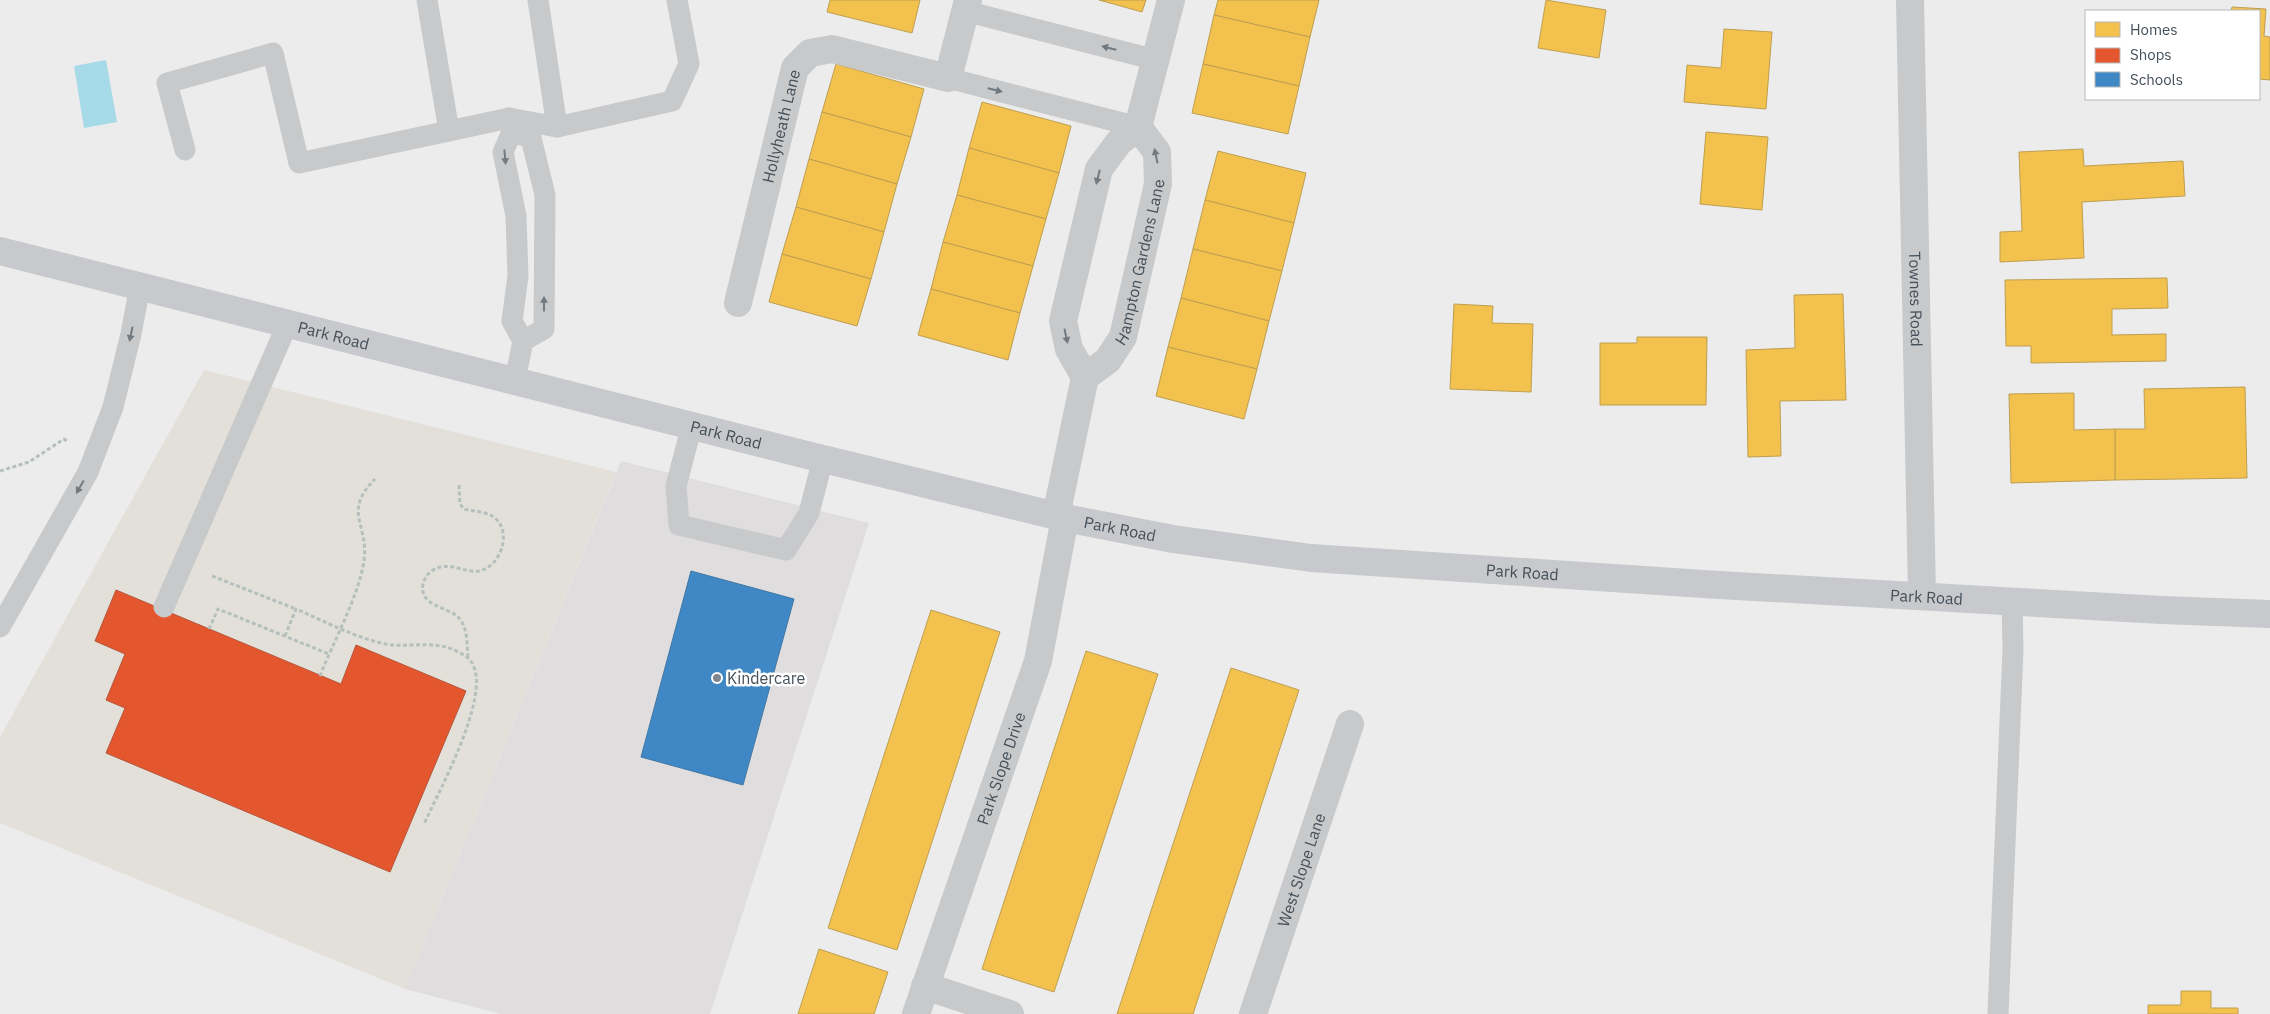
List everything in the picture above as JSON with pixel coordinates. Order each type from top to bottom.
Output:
[{"type":"main road","name":"Park Road","points":[[0,251],[823,459],[1061,517],[1173,539],[1311,558],[1922,596],[2270,614]]},
{"type":"street","points":[[1061,517],[1085,377],[1069,348],[1063,321],[1100,169],[1119,142],[1138,127],[1171,0]]},
{"type":"street","name":"Townes Road","points":[[1910,0],[1922,596]]},
{"type":"street","points":[[948,78],[966,6]]},
{"type":"street","name":"Hollyheath Lane","points":[[738,303],[795,68],[810,53],[832,49],[948,78]]},
{"type":"street","name":"Hampton Gardens Lane","points":[[1085,377],[1108,360],[1123,337],[1158,184],[1157,152],[1138,127]]},
{"type":"street","name":"Park Slope Drive","points":[[916,1014],[1038,661],[1061,517]]},
{"type":"street","name":"West Slope Lane","points":[[1253,1014],[1350,724]]},
{"type":"street","points":[[925,986],[1010,1014]]},
{"type":"lane","points":[[427,0],[449,130]]},
{"type":"lane","points":[[538,0],[557,128]]},
{"type":"lane","points":[[185,150],[167,83],[273,53],[299,163],[449,130],[510,125],[557,128],[672,102],[689,64],[676,0]]},
{"type":"lane","points":[[966,6],[1156,60]]},
{"type":"lane","points":[[948,78],[1138,127]]},
{"type":"lane","points":[[510,125],[531,138],[545,195],[544,329],[523,341]]},
{"type":"lane","points":[[510,125],[503,152],[516,216],[518,276],[512,321],[523,341],[515,380]]},
{"type":"lane","points":[[0,627],[88,472],[113,407],[132,334],[140,286]]},
{"type":"lane","points":[[164,607],[287,325]]},
{"type":"lane","points":[[692,425],[676,486],[679,525],[786,550],[809,514],[823,459]]},
{"type":"lane","points":[[1998,1014],[2013,649],[2012,601]]},
{"type":"path","points":[[0,471],[29,462],[64,439],[72,446]]},
{"type":"path","points":[[320,676],[358,585],[365,550],[358,506],[364,489],[375,479]]},
{"type":"path","points":[[459,485],[460,504],[464,509],[492,516],[497,520],[504,535],[499,556],[486,568],[468,570],[441,567],[433,570],[423,583],[423,592],[428,600],[437,608],[458,618],[464,626],[468,659]]},
{"type":"path","points":[[212,576],[383,644],[422,644],[451,649],[472,662],[477,673],[474,707],[424,824]]},
{"type":"path","points":[[210,629],[218,608],[329,654]]},
{"type":"path","points":[[285,636],[296,609]]},
{"type":"shaded area","points":[[204,370],[616,472],[405,989],[0,823],[0,737]]},
{"type":"shaded area","points":[[621,461],[869,523],[710,1014],[501,1014],[405,989]]},
{"type":"water","points":[[106,60],[117,122],[84,128],[74,66]]},
{"type":"building: Homes","points":[[830,0],[920,0],[912,33],[827,12]]},
{"type":"building: Homes","points":[[1099,0],[1146,0],[1142,12]]},
{"type":"building: Homes","points":[[1218,0],[1319,0],[1310,37],[1214,15]]},
{"type":"building: Homes","points":[[1546,0],[1606,10],[1599,58],[1538,48]]},
{"type":"building: Homes","points":[[2232,7],[2266,9],[2264,36],[2270,37],[2270,80],[2260,79],[2260,10],[2231,10]]},
{"type":"building: Homes","points":[[1214,15],[1310,37],[1299,86],[1203,64]]},
{"type":"building: Homes","points":[[1724,29],[1772,32],[1766,109],[1684,102],[1687,65],[1721,68]]},
{"type":"building: Homes","points":[[836,64],[924,89],[911,137],[822,112]]},
{"type":"building: Homes","points":[[1203,64],[1299,86],[1288,134],[1192,113]]},
{"type":"building: Homes","points":[[982,102],[1071,126],[1059,173],[969,148]]},
{"type":"building: Homes","points":[[822,112],[911,137],[897,184],[809,159]]},
{"type":"building: Homes","points":[[1706,132],[1768,137],[1762,210],[1700,204]]},
{"type":"building: Homes","points":[[969,148],[1059,173],[1046,219],[957,195]]},
{"type":"building: Homes","points":[[2083,149],[2084,166],[2183,161],[2185,196],[2082,202],[2084,258],[2000,262],[2000,232],[2022,231],[2019,152]]},
{"type":"building: Homes","points":[[1218,151],[1306,173],[1294,223],[1205,200]]},
{"type":"building: Homes","points":[[809,159],[897,184],[884,232],[796,207]]},
{"type":"building: Homes","points":[[957,195],[1046,219],[1033,266],[943,242]]},
{"type":"building: Homes","points":[[1205,200],[1294,223],[1282,271],[1193,249]]},
{"type":"building: Homes","points":[[796,207],[884,232],[871,279],[782,254]]},
{"type":"building: Homes","points":[[943,242],[1033,266],[1020,313],[931,289]]},
{"type":"building: Homes","points":[[1193,249],[1282,271],[1269,321],[1181,298]]},
{"type":"building: Homes","points":[[782,254],[871,279],[857,326],[769,302]]},
{"type":"building: Homes","points":[[2167,278],[2168,308],[2112,309],[2112,335],[2166,334],[2166,361],[2031,363],[2031,346],[2006,346],[2005,280]]},
{"type":"building: Homes","points":[[931,289],[1020,313],[1008,360],[918,335]]},
{"type":"building: Homes","points":[[1843,294],[1846,400],[1780,401],[1781,456],[1748,457],[1746,350],[1795,348],[1794,295]]},
{"type":"building: Homes","points":[[1181,298],[1269,321],[1257,369],[1168,347]]},
{"type":"building: Homes","points":[[1454,304],[1493,306],[1492,323],[1533,324],[1531,392],[1450,389]]},
{"type":"building: Homes","points":[[1637,337],[1707,337],[1706,405],[1600,405],[1600,343],[1637,343]]},
{"type":"building: Homes","points":[[1168,347],[1257,369],[1244,419],[1156,396]]},
{"type":"building: Homes","points":[[2245,387],[2247,478],[2115,480],[2115,429],[2145,429],[2144,389]]},
{"type":"building: Homes","points":[[2074,393],[2074,430],[2115,429],[2115,480],[2011,483],[2009,394]]},
{"type":"building: Homes","points":[[931,610],[1000,632],[897,950],[828,928]]},
{"type":"building: Homes","points":[[1086,651],[1158,674],[1054,992],[982,969]]},
{"type":"building: Homes","points":[[1231,668],[1299,690],[1193,1014],[1117,1014]]},
{"type":"building: Homes","points":[[819,949],[888,972],[874,1014],[798,1014]]},
{"type":"building: Homes","points":[[2181,991],[2211,991],[2211,1008],[2238,1008],[2238,1014],[2148,1014],[2148,1005],[2181,1005]]},
{"type":"building: Shops","points":[[116,590],[341,684],[356,645],[466,691],[390,872],[106,753],[125,708],[106,700],[125,654],[95,641]]},
{"type":"building: Schools","name":"Kindercare","points":[[691,571],[794,599],[743,785],[641,757]]},
{"type":"place","name":"Kindercare","points":[[717,678]]}]
